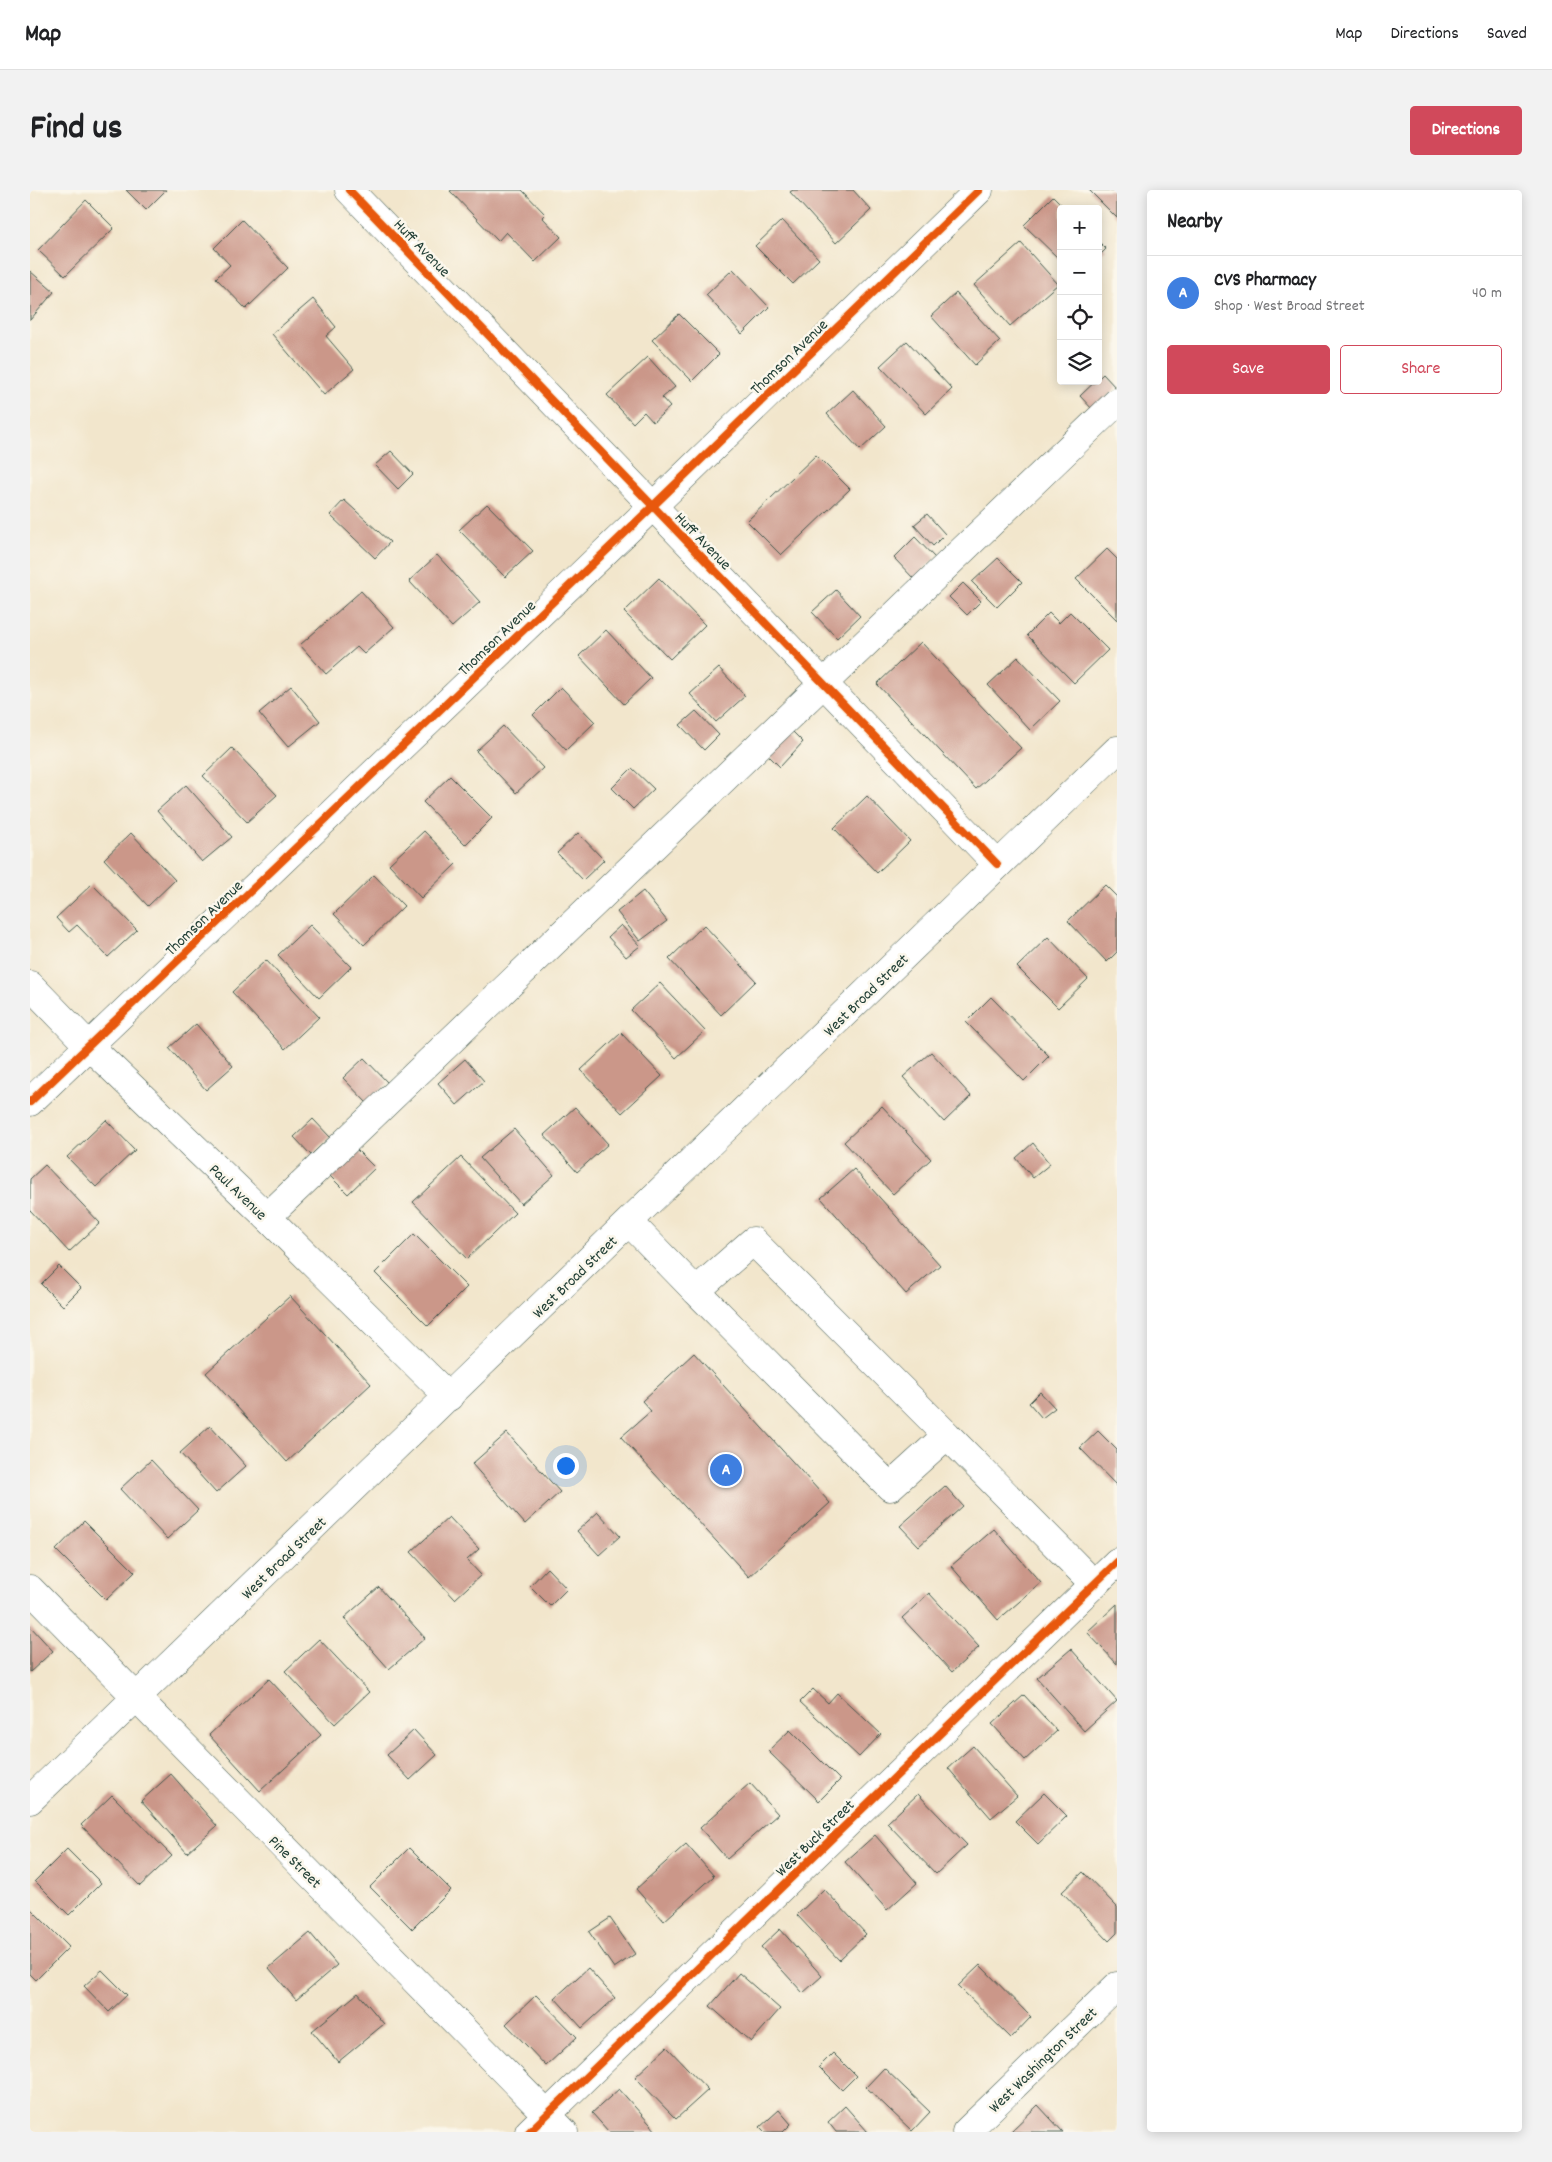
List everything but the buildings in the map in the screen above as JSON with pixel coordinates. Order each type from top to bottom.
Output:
[{"type":"street","name":"Thomson Avenue","points":[[30,1102],[653,506],[979,190]]},
{"type":"street","name":"Huff Avenue","points":[[357,193],[823,685],[998,864]]},
{"type":"street","points":[[266,1217],[1117,402]]},
{"type":"street","name":"West Broad Street","points":[[30,1800],[630,1223],[1117,750]]},
{"type":"street","name":"Paul Avenue","points":[[30,985],[88,1045],[266,1217],[448,1398]]},
{"type":"street","points":[[630,1223],[890,1487],[947,1435]]},
{"type":"street","points":[[696,1291],[753,1241],[1094,1584]]},
{"type":"street","name":"West Buck Street","points":[[547,2126],[1117,1562]]},
{"type":"street","name":"Pine Street","points":[[30,1589],[547,2126]]},
{"type":"street","name":"West Washington Street","points":[[966,2132],[1117,1986]]},
{"type":"cycle path","points":[[349,190],[997,864]]},
{"type":"cycle path","points":[[30,1102],[653,506],[979,190]]},
{"type":"cycle path","points":[[529,2132],[1117,1562]]},
{"type":"place","name":"CVS Pharmacy","points":[[726,1470]]}]
